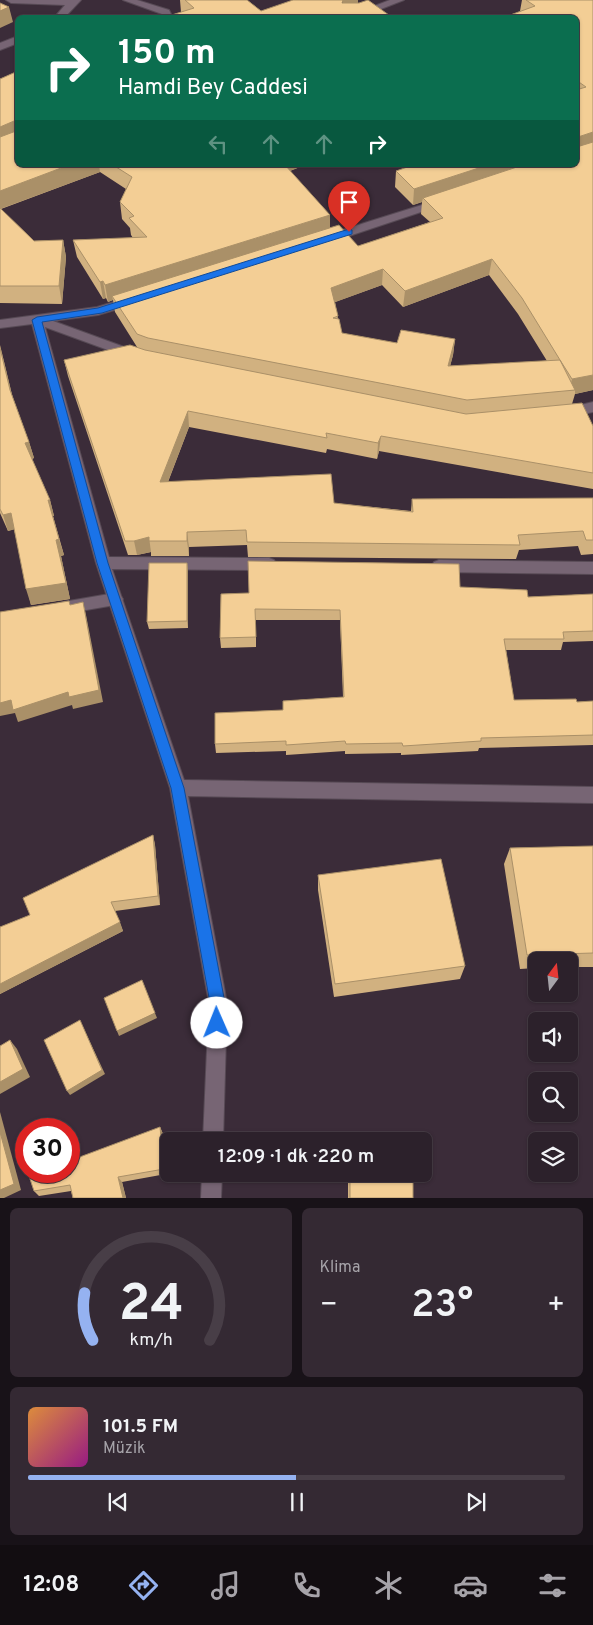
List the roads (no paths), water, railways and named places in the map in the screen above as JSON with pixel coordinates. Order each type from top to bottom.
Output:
[{"type":"street","points":[[11,0],[75,2]]},
{"type":"street","points":[[128,0],[166,12],[168,15]]},
{"type":"street","points":[[356,15],[398,0]]},
{"type":"street","points":[[61,15],[75,2]]},
{"type":"street","points":[[0,47],[15,40]]},
{"type":"street","points":[[312,244],[451,198]]},
{"type":"street","points":[[0,324],[98,311],[145,296]]},
{"type":"street","points":[[37,320],[148,360]]},
{"type":"street","points":[[37,320],[103,563],[178,788],[218,1003],[213,1132]]},
{"type":"street","points":[[552,414],[572,413],[593,407]]},
{"type":"street","points":[[103,563],[279,564]]},
{"type":"street","points":[[426,566],[593,568]]},
{"type":"street","points":[[48,610],[115,599]]},
{"type":"street","points":[[178,788],[593,795]]},
{"type":"street","points":[[211,1198],[212,1182]]}]
